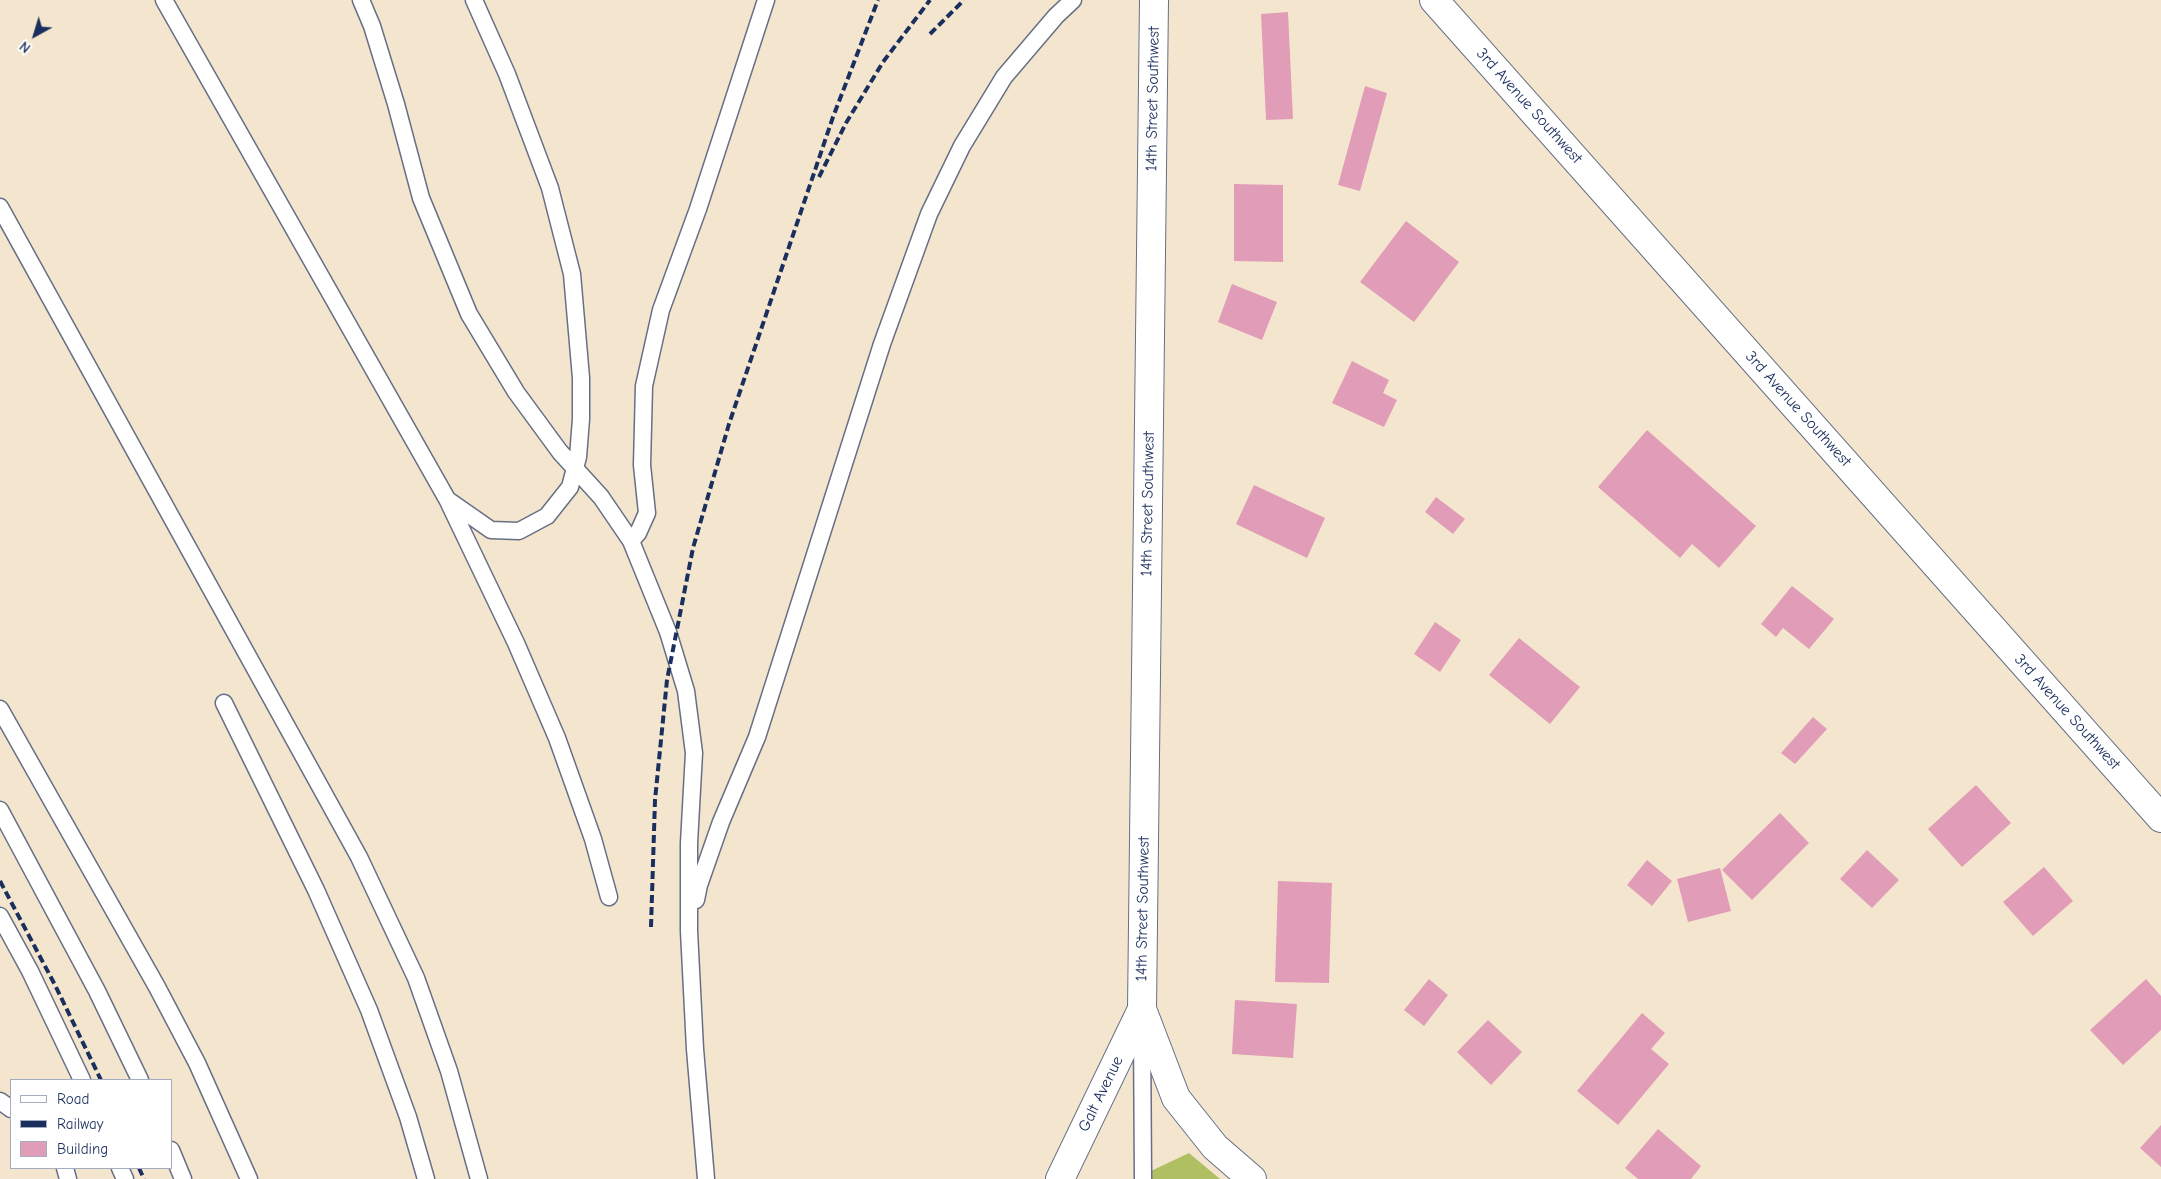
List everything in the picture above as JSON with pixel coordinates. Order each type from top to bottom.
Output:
[{"type":"street","name":"14th Street Southwest","points":[[1142,1009],[1154,0]]},
{"type":"street","name":"3rd Avenue Southwest","points":[[1434,0],[2161,818]]},
{"type":"street","name":"Galt Avenue","points":[[1060,1179],[1142,1009]]},
{"type":"street","points":[[1142,1009],[1176,1098],[1215,1147],[1252,1179]]},
{"type":"lane","points":[[164,0],[447,499],[516,643],[557,738],[592,839],[609,898]]},
{"type":"lane","points":[[361,0],[372,26],[393,95],[421,198],[469,314],[516,392],[560,452],[601,497],[631,541],[668,632],[686,691],[694,753],[689,931],[695,1049],[706,1179]]},
{"type":"lane","points":[[447,499],[490,530],[519,531],[547,516],[570,487],[578,457],[581,418],[581,378],[572,274],[550,188],[508,74],[474,0]]},
{"type":"lane","points":[[631,541],[638,533],[647,513],[642,465],[644,386],[661,310],[698,209],[766,0]]},
{"type":"lane","points":[[689,931],[699,885],[721,822],[757,738],[882,344],[929,214],[962,146],[1004,76],[1056,16],[1073,0]]},
{"type":"lane","points":[[0,207],[359,857],[416,978],[449,1072],[479,1179]]},
{"type":"lane","points":[[224,704],[316,890],[370,1010],[408,1117],[426,1179]]},
{"type":"lane","points":[[0,709],[198,1063],[249,1179]]},
{"type":"lane","points":[[0,810],[97,991],[140,1079]]},
{"type":"lane","points":[[0,916],[30,972],[82,1079]]},
{"type":"lane","points":[[1142,1009],[1143,1179]]},
{"type":"lane","points":[[172,1152],[183,1179]]},
{"type":"green space","points":[[1189,1153],[1220,1179],[1134,1179]]},
{"type":"building","points":[[1288,12],[1293,119],[1266,120],[1261,14]]},
{"type":"building","points":[[1365,86],[1387,93],[1360,191],[1338,185]]},
{"type":"building","points":[[1234,184],[1283,185],[1283,262],[1234,261]]},
{"type":"building","points":[[1406,221],[1459,262],[1414,322],[1360,282]]},
{"type":"building","points":[[1232,284],[1277,302],[1262,340],[1218,322]]},
{"type":"building","points":[[1352,361],[1389,380],[1383,393],[1397,400],[1384,427],[1332,403]]},
{"type":"building","points":[[1647,430],[1756,526],[1719,568],[1692,544],[1680,558],[1598,487]]},
{"type":"building","points":[[1254,485],[1325,518],[1307,558],[1236,524]]},
{"type":"building","points":[[1436,497],[1465,519],[1453,534],[1425,512]]},
{"type":"building","points":[[1792,586],[1834,619],[1809,649],[1783,628],[1776,637],[1761,624]]},
{"type":"building","points":[[1435,622],[1461,640],[1440,672],[1414,654]]},
{"type":"building","points":[[1519,638],[1580,687],[1550,724],[1489,675]]},
{"type":"building","points":[[1813,717],[1827,729],[1795,764],[1781,753]]},
{"type":"building","points":[[1976,785],[2011,823],[1962,867],[1928,829]]},
{"type":"building","points":[[1780,813],[1809,843],[1752,900],[1722,870]]},
{"type":"building","points":[[1867,850],[1899,880],[1872,908],[1840,879]]},
{"type":"building","points":[[1647,860],[1672,881],[1652,906],[1627,885]]},
{"type":"building","points":[[2044,867],[2073,901],[2033,936],[2003,902]]},
{"type":"building","points":[[1720,868],[1731,911],[1688,922],[1677,879]]},
{"type":"building","points":[[1278,881],[1332,883],[1329,983],[1275,982]]},
{"type":"building","points":[[1429,979],[1448,995],[1424,1026],[1404,1010]]},
{"type":"building","points":[[2146,979],[2161,996],[2161,1030],[2123,1065],[2090,1030]]},
{"type":"building","points":[[1235,1000],[1297,1004],[1293,1058],[1232,1054]]},
{"type":"building","points":[[1642,1013],[1665,1033],[1651,1049],[1669,1064],[1618,1125],[1577,1091]]},
{"type":"building","points":[[1488,1020],[1522,1052],[1491,1085],[1457,1052]]},
{"type":"building","points":[[2161,1125],[2161,1167],[2140,1148]]},
{"type":"building","points":[[1658,1129],[1701,1166],[1691,1179],[1638,1179],[1625,1168]]},
{"type":"railway","points":[[651,927],[655,800],[667,680],[693,548],[729,424],[833,117],[878,0]]},
{"type":"railway","points":[[819,177],[846,123],[883,62],[930,0]]},
{"type":"railway","points":[[930,34],[964,0]]},
{"type":"railway","points":[[0,881],[55,985],[101,1079]]},
{"type":"railway","points":[[139,1169],[144,1179]]}]
